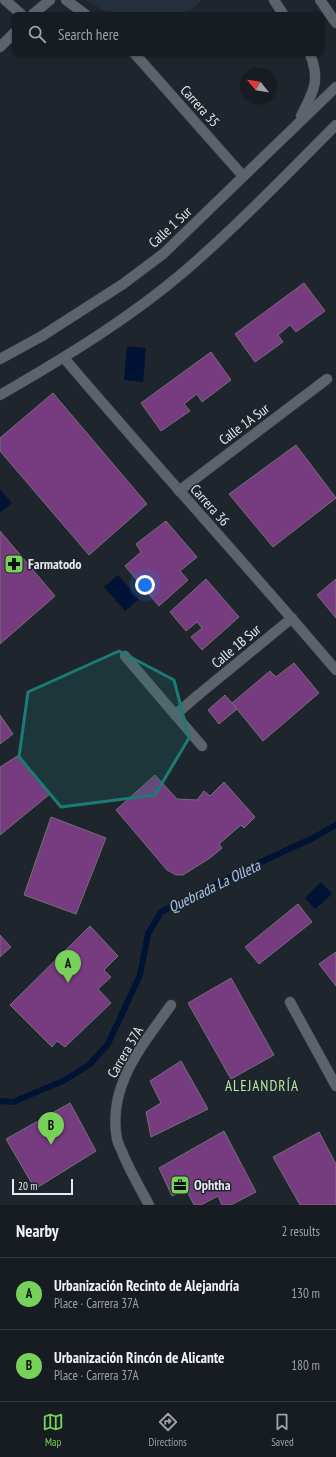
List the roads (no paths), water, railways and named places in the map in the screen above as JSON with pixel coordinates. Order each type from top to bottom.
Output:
[{"type":"street","points":[[5,0],[19,12]]},
{"type":"street","points":[[36,12],[50,0]]},
{"type":"street","points":[[66,0],[82,12]]},
{"type":"street","points":[[274,0],[282,12]]},
{"type":"street","points":[[320,0],[336,23]]},
{"type":"street","points":[[0,47],[12,35]]},
{"type":"street","name":"Carrera 35","points":[[138,56],[243,176]]},
{"type":"street","points":[[298,122],[316,83],[314,65],[311,56]]},
{"type":"street","name":"Calle 1 Sur","points":[[0,359],[42,336],[123,284],[163,254],[292,130],[298,122],[336,87]]},
{"type":"street","points":[[0,396],[64,358],[144,304],[186,270],[224,235],[336,125]]},
{"type":"street","name":"Carrera 36","points":[[64,358],[336,670]]},
{"type":"street","name":"Calle 1A Sur","points":[[179,491],[327,379]]},
{"type":"street","name":"Calle 1B Sur","points":[[175,715],[292,618]]},
{"type":"street","points":[[125,656],[202,746]]},
{"type":"street","points":[[290,1002],[336,1086]]},
{"type":"street","name":"Carrera 37A","points":[[149,1205],[128,1166],[117,1141],[115,1115],[119,1091],[129,1068],[171,1005]]},
{"type":"water","points":[[127,346],[146,348],[143,382],[124,380]]},
{"type":"water","points":[[0,489],[12,503],[0,513]]},
{"type":"water","points":[[118,575],[139,599],[125,611],[104,587]]},
{"type":"water","points":[[321,882],[332,894],[315,909],[305,898]]},
{"type":"waterway","name":"Quebrada La Olleta","points":[[0,1101],[13,1102],[63,1081],[89,1065],[108,1044],[140,975],[148,934],[161,912],[313,838],[336,825]]},
{"type":"place","name":"Farmatodo","points":[[14,564]]},
{"type":"place","name":"Urbanización Recinto de Alejandría","points":[[68,983]]},
{"type":"place","name":"Urbanización Rincón de Alicante","points":[[51,1145]]},
{"type":"place","name":"Ophtha","points":[[180,1185]]},
{"type":"district","name":"ALEJANDRÍA","points":[[262,1085]]}]
